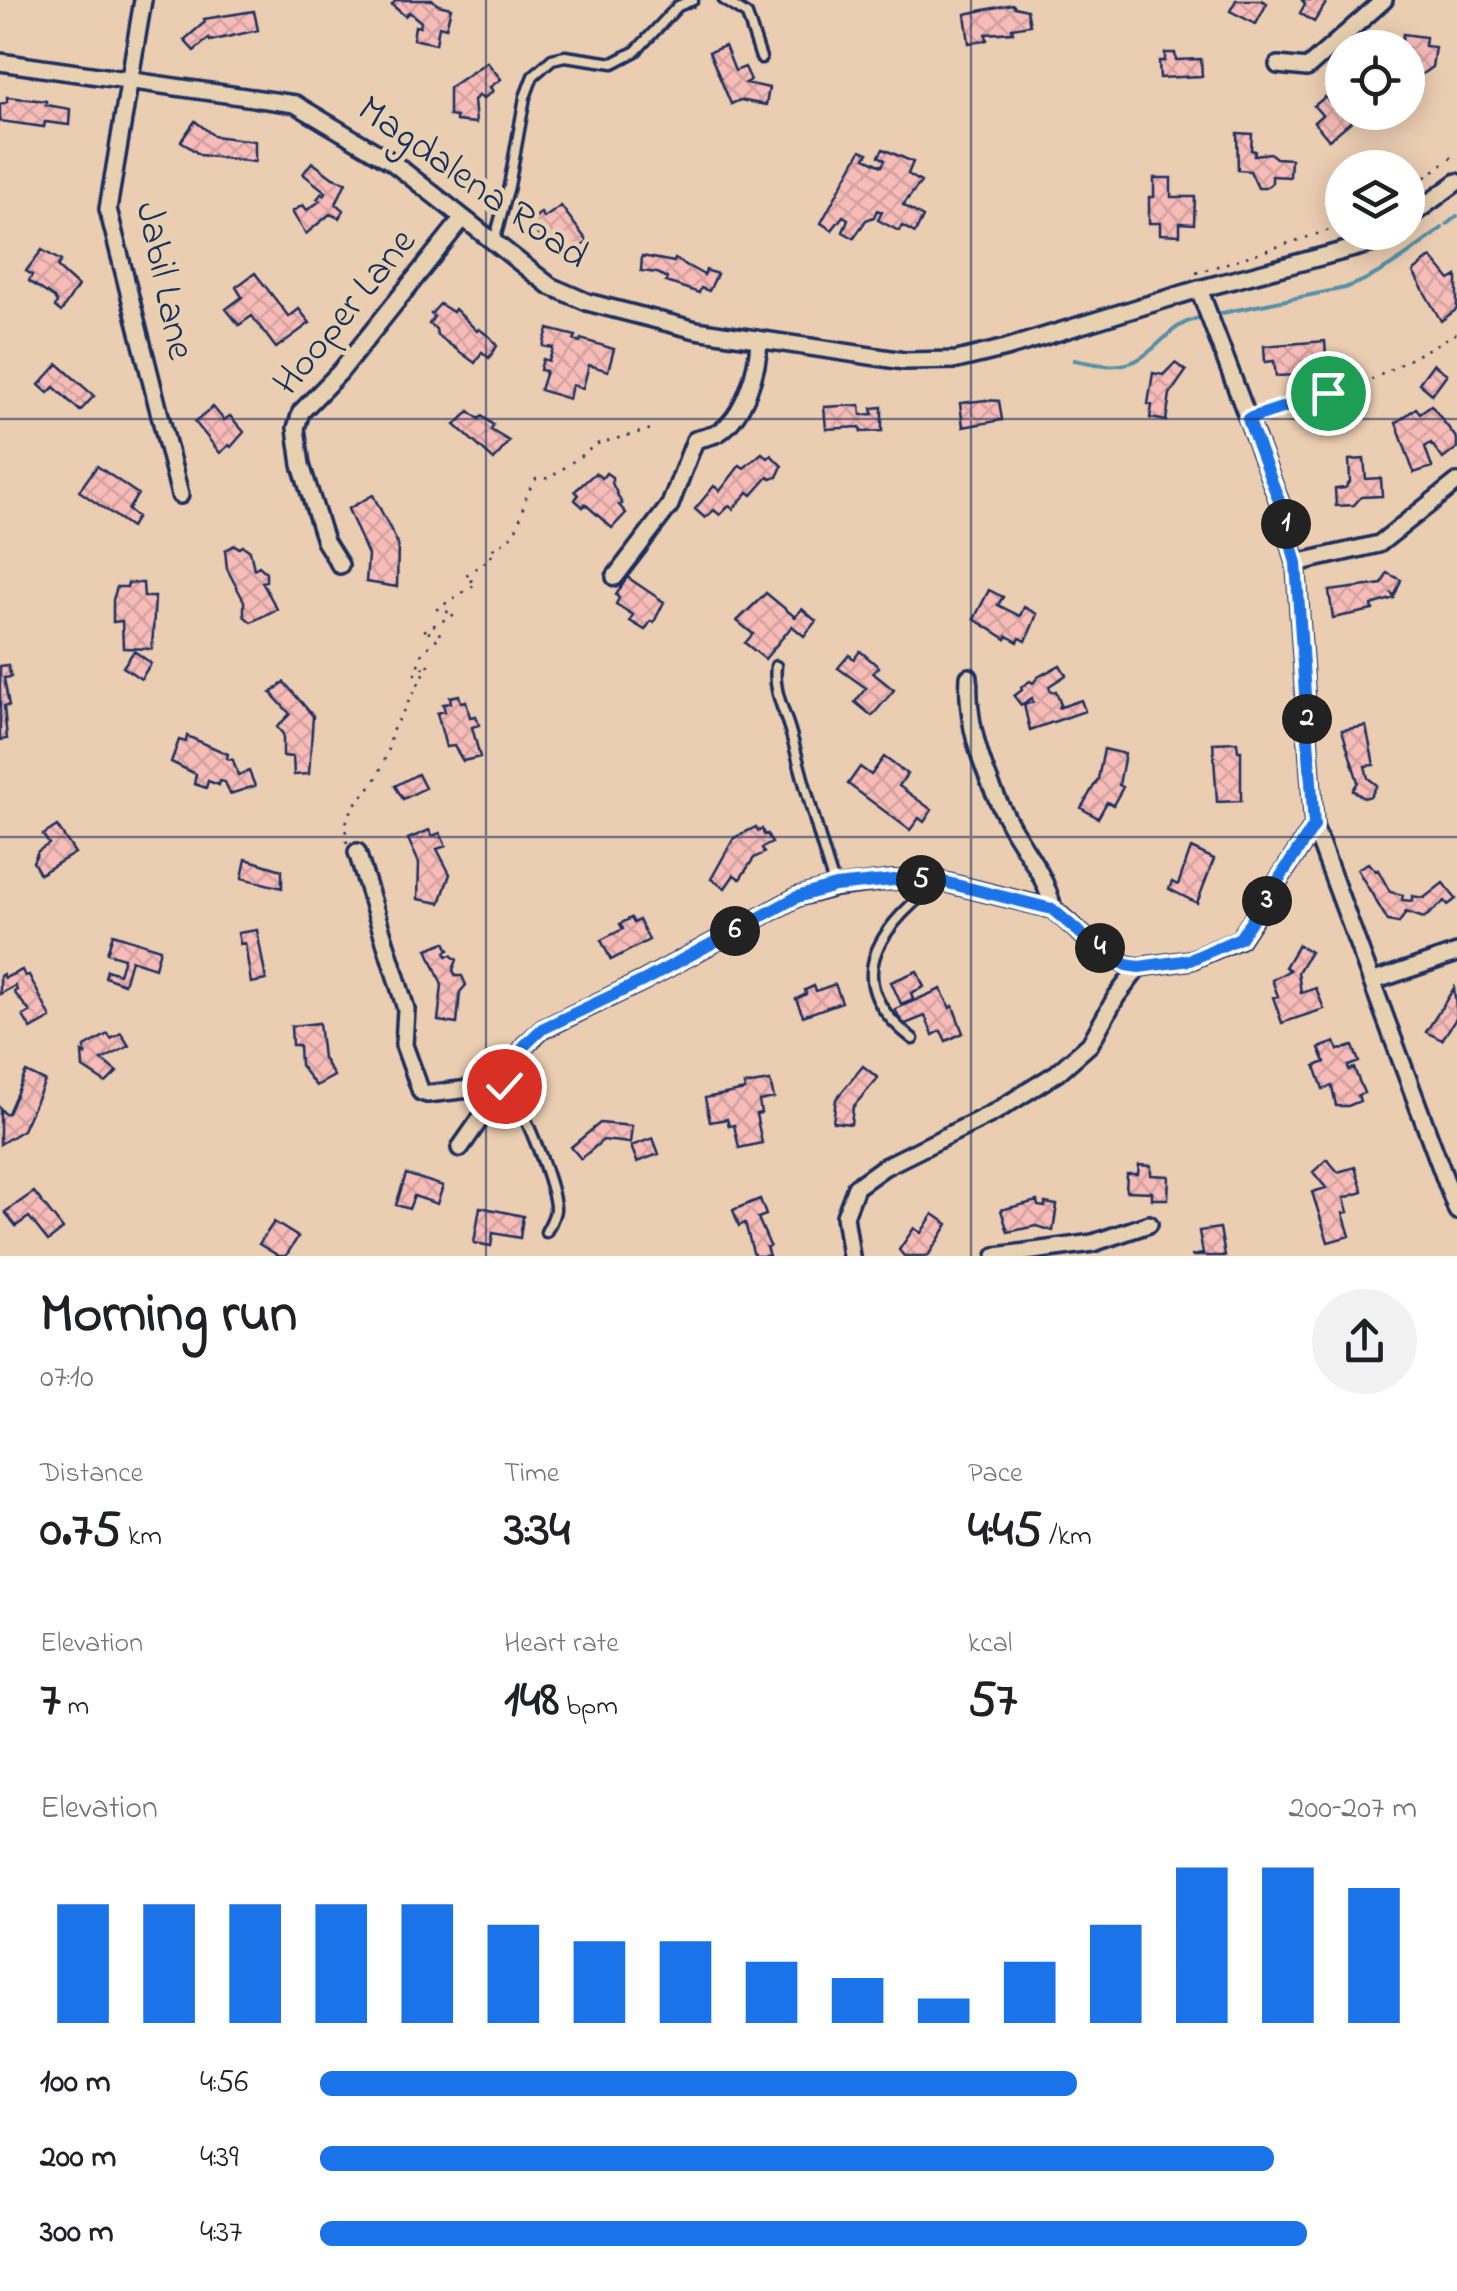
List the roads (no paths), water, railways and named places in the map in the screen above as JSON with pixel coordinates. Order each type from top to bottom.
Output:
[{"type":"street","name":"Jabil Lane","points":[[143,0],[108,209],[180,495]]},
{"type":"street","points":[[1278,65],[1307,68],[1384,0]]},
{"type":"street","name":"Magdalena Road","points":[[0,62],[295,104],[392,162],[550,286],[587,302],[680,327],[904,361],[957,360],[1006,348],[1199,289],[1347,250]]},
{"type":"street","points":[[1425,206],[1457,182]]},
{"type":"street","name":"Hooper Lane","points":[[340,566],[325,541],[300,466],[296,428],[301,412],[340,372],[369,330],[412,285],[463,218]]},
{"type":"street","points":[[1199,289],[1281,506],[1296,563],[1314,826],[1457,1212]]},
{"type":"street","points":[[615,577],[670,506],[695,440],[718,432],[740,412],[758,340]]},
{"type":"street","points":[[1296,563],[1380,544],[1457,482]]},
{"type":"street","points":[[969,677],[968,704],[982,761],[1010,824],[1047,882],[1052,909]]},
{"type":"street","points":[[460,1148],[504,1086],[525,1045],[542,1029],[643,981],[797,897],[835,886],[894,880],[940,881],[1052,909],[1126,965],[1139,967],[1190,960],[1240,938],[1314,826]]},
{"type":"street","points":[[358,852],[406,1009],[404,1045],[421,1092],[504,1086]]},
{"type":"street","points":[[1374,981],[1457,953]]},
{"type":"street","points":[[851,1256],[845,1216],[856,1187],[884,1166],[995,1112],[1057,1074],[1090,1044],[1116,997],[1139,967]]},
{"type":"street","points":[[996,1256],[1093,1243],[1149,1224]]},
{"type":"lane","points":[[494,242],[533,76],[552,59],[566,56],[613,64],[636,52],[678,6],[692,0]]},
{"type":"lane","points":[[724,0],[747,15],[761,58]]},
{"type":"lane","points":[[776,666],[774,686],[790,728],[815,827],[835,886]]},
{"type":"lane","points":[[912,1040],[890,1023],[873,992],[876,951],[887,928],[902,911],[940,881]]},
{"type":"lane","points":[[504,1086],[516,1096],[522,1109],[555,1203],[546,1232]]},
{"type":"waterway","points":[[1447,224],[1457,216]]},
{"type":"waterway","points":[[1212,315],[1359,283],[1442,228]]},
{"type":"waterway","points":[[1074,360],[1106,365],[1130,363],[1174,330],[1203,317]]}]
